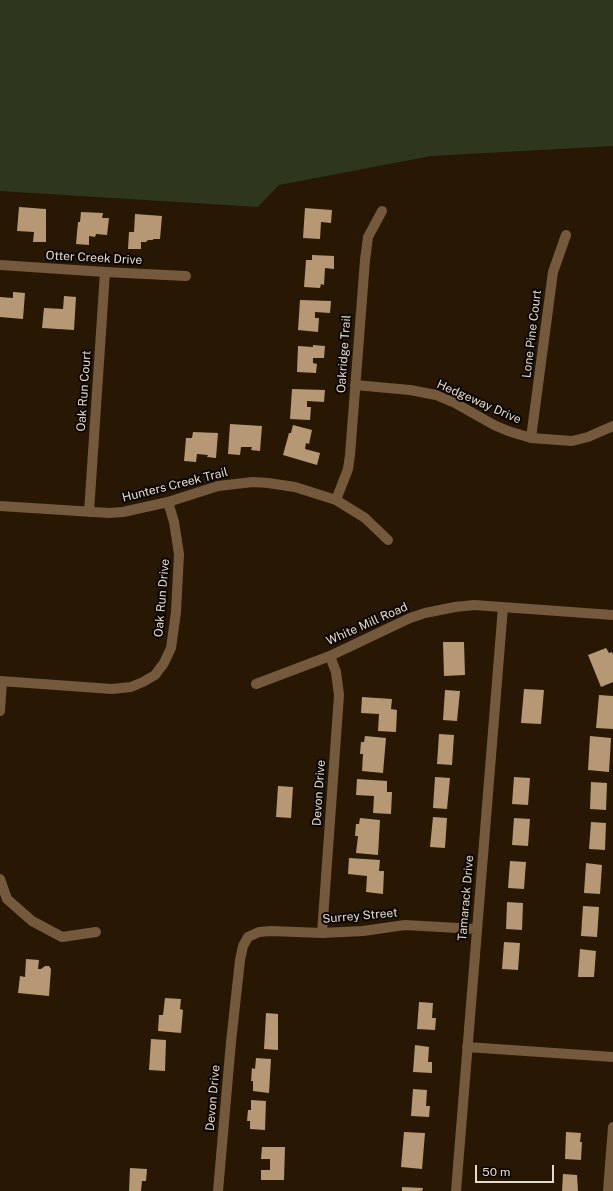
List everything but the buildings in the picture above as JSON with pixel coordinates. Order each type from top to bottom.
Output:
[{"type":"street","name":"Oakridge Trail","points":[[336,500],[348,469],[350,455],[368,237],[382,211]]},
{"type":"street","name":"Lone Pine Court","points":[[532,438],[553,272],[566,235]]},
{"type":"street","name":"Otter Creek Drive","points":[[0,265],[186,276]]},
{"type":"street","name":"Oak Run Court","points":[[89,512],[105,272]]},
{"type":"street","name":"Hedgeway Drive","points":[[355,385],[410,390],[436,395],[501,428],[532,438],[572,440],[588,437],[613,426]]},
{"type":"street","name":"Hunters Creek Trail","points":[[0,506],[89,512],[122,512],[168,502],[218,486],[252,482],[285,484],[336,500],[365,518],[388,540]]},
{"type":"street","name":"Oak Run Drive","points":[[1,682],[112,689],[125,688],[143,682],[155,675],[167,658],[174,630],[179,554],[174,522],[168,502]]},
{"type":"street","name":"White Mill Road","points":[[256,684],[330,656],[396,624],[425,613],[455,607],[474,605],[613,615]]},
{"type":"street","name":"Tamarack Drive","points":[[456,1191],[503,607]]},
{"type":"street","name":"Devon Drive","points":[[322,933],[339,695],[336,672],[330,656]]},
{"type":"street","points":[[0,711],[1,682]]},
{"type":"street","points":[[0,879],[7,899],[32,921],[62,937],[96,932]]},
{"type":"street","name":"Surrey Street","points":[[248,937],[259,932],[271,931],[322,933],[363,931],[405,925],[476,929]]},
{"type":"street","name":"Devon Drive","points":[[218,1191],[231,1042],[243,946],[248,937]]},
{"type":"street","points":[[467,1047],[613,1057]]},
{"type":"street","points":[[608,1191],[613,1127]]},
{"type":"green space","points":[[0,0],[613,0],[613,146],[431,156],[279,185],[258,207],[0,191]]}]
